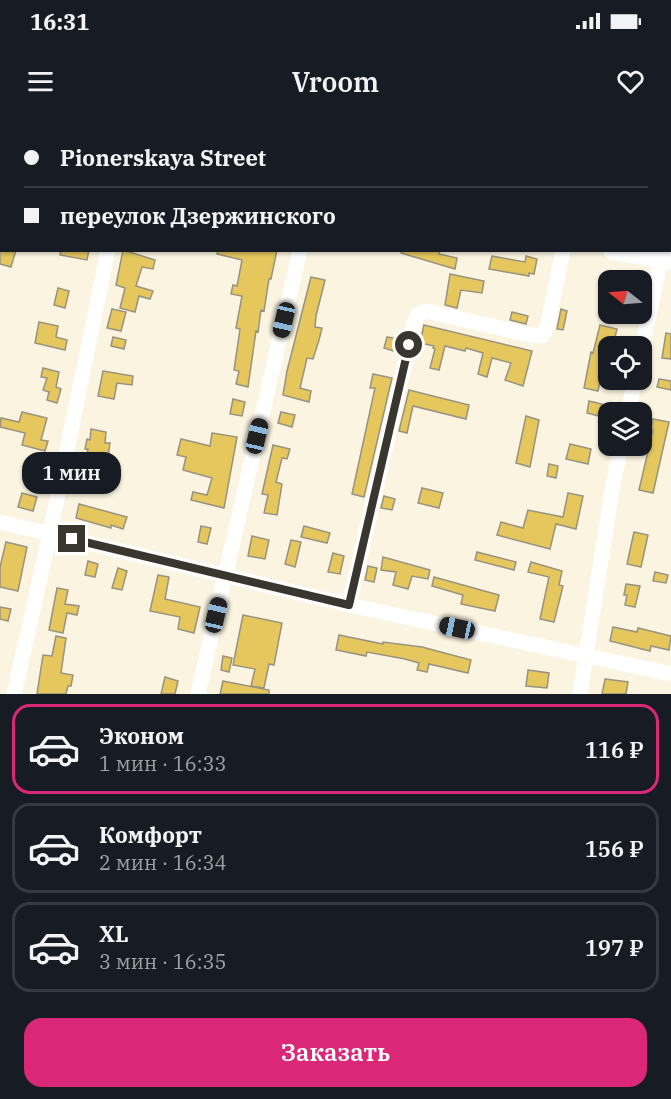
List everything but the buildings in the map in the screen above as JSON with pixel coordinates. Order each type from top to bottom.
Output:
[{"type":"main road","points":[[628,252],[665,257]]},
{"type":"street","points":[[14,694],[50,533],[108,252]]},
{"type":"street","points":[[198,694],[300,252]]},
{"type":"street","points":[[349,605],[418,314],[426,311],[542,336],[547,328],[563,252]]},
{"type":"street","points":[[645,336],[665,257]]},
{"type":"street","points":[[580,694],[619,456]]},
{"type":"street","points":[[0,522],[349,605],[671,674]]},
{"type":"route","points":[[72,539],[349,605],[409,345]]}]
